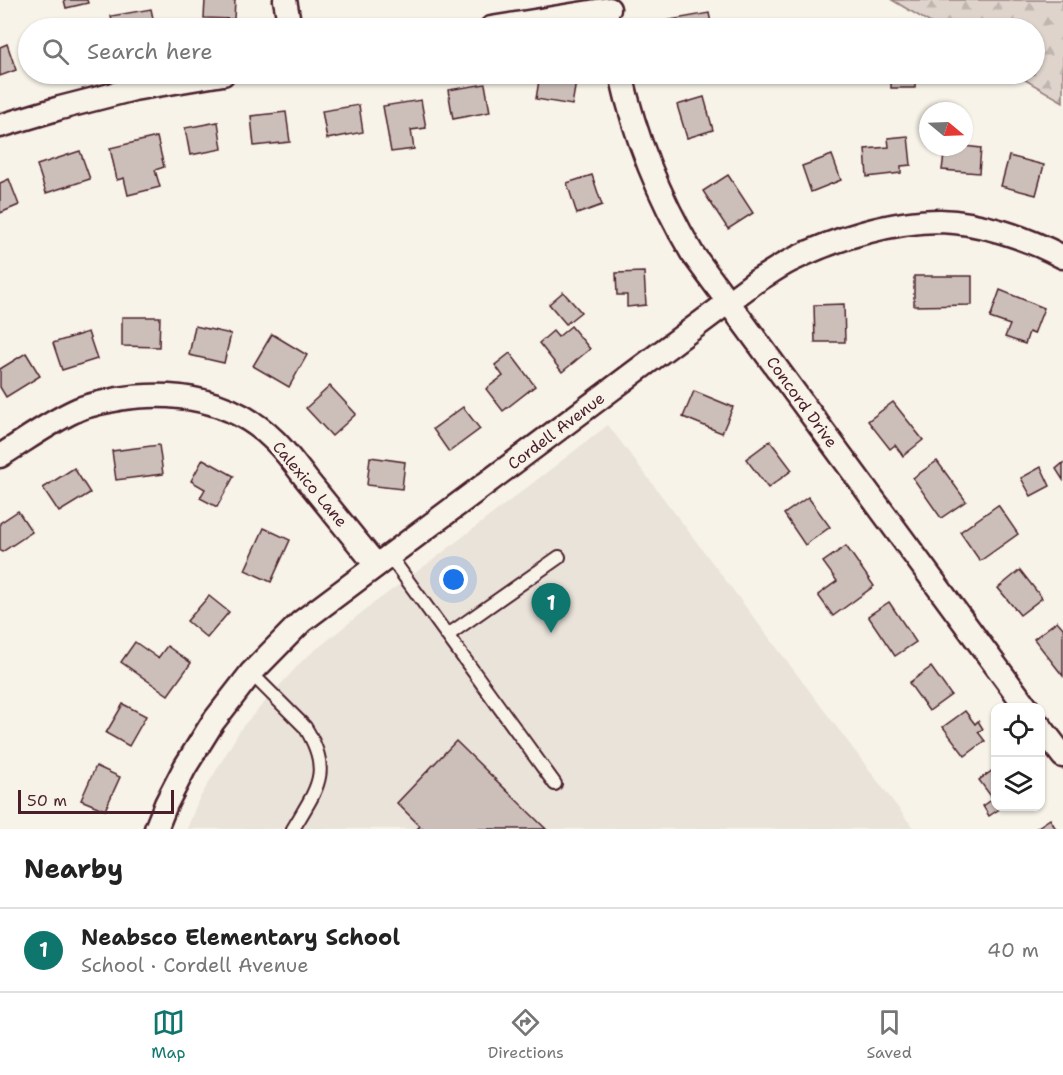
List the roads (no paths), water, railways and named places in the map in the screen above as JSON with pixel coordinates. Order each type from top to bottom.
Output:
[{"type":"street","points":[[285,0],[288,18]]},
{"type":"street","points":[[565,18],[610,12]]},
{"type":"street","points":[[0,126],[134,89],[164,84]]},
{"type":"street","name":"Concord Drive","points":[[624,84],[633,120],[663,198],[692,253],[1023,703]]},
{"type":"street","name":"Cordell Avenue","points":[[156,829],[166,804],[213,722],[251,673],[302,622],[755,282],[790,261],[828,244],[867,232],[907,224],[940,221],[1002,232],[1063,256]]},
{"type":"street","name":"Calexico Lane","points":[[0,456],[58,419],[81,408],[138,396],[171,395],[204,400],[254,423],[275,441],[383,560]]},
{"type":"street","points":[[1045,731],[1063,756]]},
{"type":"lane","points":[[448,635],[559,557]]},
{"type":"lane","points":[[383,560],[448,635],[555,784]]},
{"type":"lane","points":[[251,673],[305,727],[320,755],[319,783],[294,829]]},
{"type":"place","name":"Neabsco Elementary School","points":[[551,633]]}]
